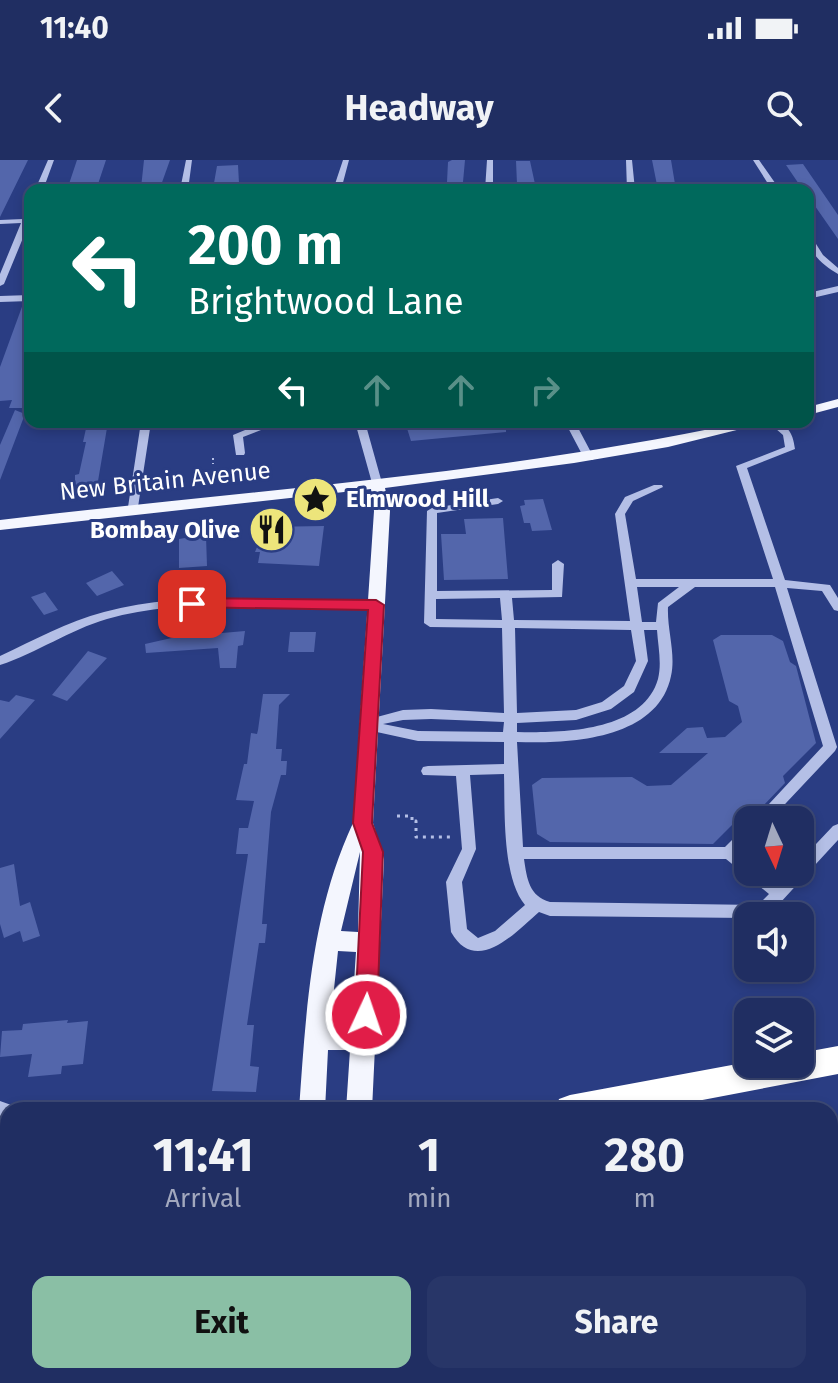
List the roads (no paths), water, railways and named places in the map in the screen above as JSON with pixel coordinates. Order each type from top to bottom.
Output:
[{"type":"highway","points":[[613,1102],[838,1060]]},
{"type":"main road","points":[[814,409],[838,403]]},
{"type":"main road","name":"New Britain Avenue","points":[[0,525],[133,507],[589,458],[733,428]]},
{"type":"main road","points":[[360,1102],[373,852],[363,823],[382,511],[377,483]]},
{"type":"main road","points":[[313,1102],[330,941],[345,862],[363,823]]},
{"type":"main road","points":[[330,941],[369,942]]},
{"type":"main road","points":[[318,1038],[365,1039]]},
{"type":"street","points":[[41,184],[51,160]]},
{"type":"street","points":[[185,184],[189,160]]},
{"type":"street","points":[[339,184],[346,160]]},
{"type":"street","points":[[489,184],[490,160]]},
{"type":"street","points":[[629,160],[631,184]]},
{"type":"street","points":[[756,160],[772,184]]},
{"type":"street","points":[[0,222],[24,218]]},
{"type":"street","points":[[0,284],[24,227]]},
{"type":"street","points":[[814,248],[838,272]]},
{"type":"street","points":[[814,295],[838,289]]},
{"type":"street","points":[[0,299],[24,298]]},
{"type":"street","points":[[133,507],[145,428]]},
{"type":"street","points":[[240,453],[238,435],[257,428]]},
{"type":"street","points":[[362,428],[377,483]]},
{"type":"street","points":[[573,428],[589,458]]},
{"type":"street","points":[[776,806],[832,753],[741,466],[790,449],[788,434],[780,428]]},
{"type":"street","points":[[367,724],[402,715],[510,717],[590,713],[629,691],[640,671],[637,625],[620,514],[629,499],[658,487]]},
{"type":"street","points":[[498,501],[432,511],[430,623],[660,626]]},
{"type":"street","points":[[430,595],[558,594],[558,564]]},
{"type":"street","points":[[630,583],[780,583],[826,588],[838,607]]},
{"type":"street","points":[[367,724],[409,735],[509,736],[597,731],[622,724],[649,709],[665,677],[668,668],[660,626],[662,606],[692,583]]},
{"type":"street","points":[[506,595],[509,623],[509,769],[516,853],[526,896],[536,905],[550,909],[762,912],[787,886]]},
{"type":"street","points":[[0,661],[107,615],[192,604],[376,605]]},
{"type":"street","points":[[640,671],[665,677]]},
{"type":"street","points":[[590,713],[597,731]]},
{"type":"street","points":[[428,771],[509,769]]},
{"type":"street","points":[[463,770],[469,849],[454,882],[459,932],[475,945],[487,944],[499,938],[536,905]]},
{"type":"street","points":[[814,857],[838,830]]},
{"type":"street","points":[[729,853],[734,848]]},
{"type":"street","points":[[516,853],[729,853],[734,857]]},
{"type":"street","points":[[771,886],[780,893]]},
{"type":"place","name":"Elmwood Hill","points":[[315,499]]},
{"type":"place","name":"Bombay Olive","points":[[271,530]]}]
